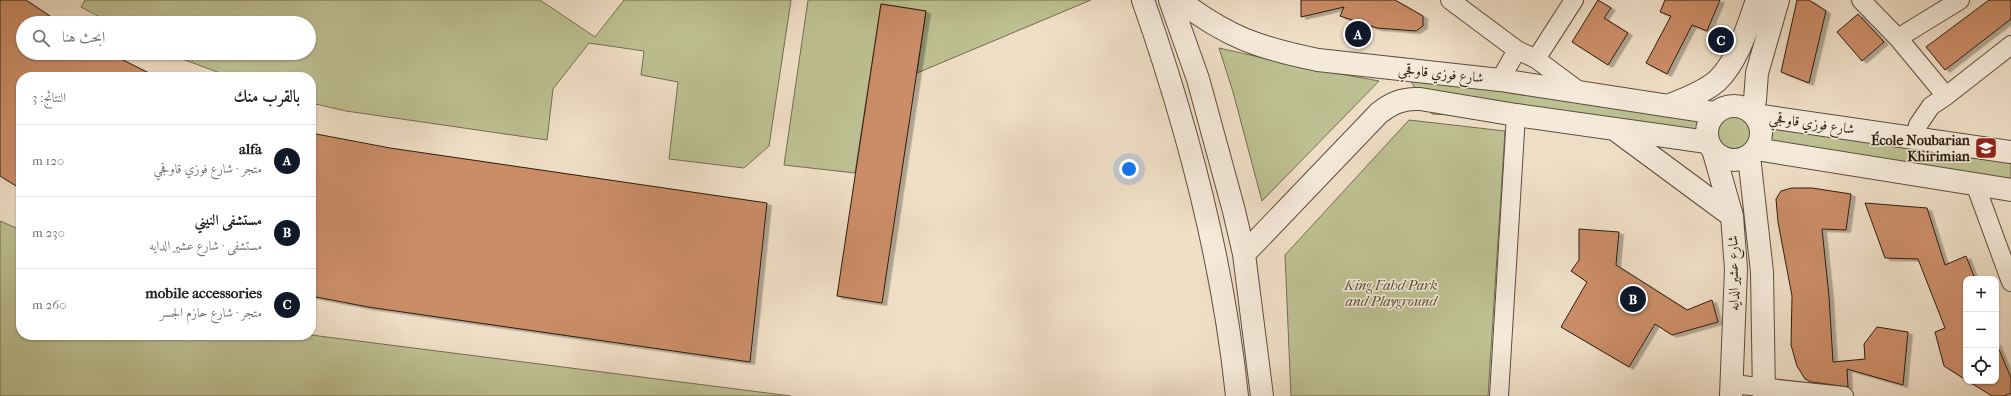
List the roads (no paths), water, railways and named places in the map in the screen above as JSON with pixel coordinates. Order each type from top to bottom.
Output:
[{"type":"street","points":[[1143,0],[1182,126],[1214,247],[1233,355],[1237,396]]},
{"type":"street","points":[[1170,0],[1188,47],[1207,111],[1244,254],[1262,396]]},
{"type":"street","name":"شارع فوزي قاوقجي","points":[[1179,0],[1216,26],[1258,46],[1318,60],[1500,80],[1715,113]]},
{"type":"street","points":[[1450,0],[1517,50],[1536,59],[1579,91]]},
{"type":"street","points":[[1536,59],[1574,0]]},
{"type":"street","points":[[1670,105],[1696,94],[1717,80],[1732,62],[1757,0]]},
{"type":"street","points":[[1753,114],[1756,100],[1757,73],[1778,0]]},
{"type":"street","points":[[1861,0],[1898,38],[1946,96]]},
{"type":"street","points":[[1898,38],[1960,0]]},
{"type":"street","points":[[1915,138],[1918,125],[1924,114],[1931,106],[2011,45]]},
{"type":"street","points":[[1500,80],[1517,50]]},
{"type":"street","points":[[1410,98],[1404,85],[1407,74],[1412,70]]},
{"type":"street","name":"شارع فوزي قاوقجي","points":[[1244,254],[1379,113],[1389,106],[1410,98],[1615,129],[1711,147]]},
{"type":"street","points":[[1738,106],[1753,114],[1759,123],[1761,132],[1760,141],[1753,152],[1742,159],[1727,160],[1711,147],[1707,126],[1715,113],[1722,108],[1738,106]]},
{"type":"street","name":"شارع فوزي قاوقجي","points":[[1753,114],[2011,152]]},
{"type":"street","points":[[1499,396],[1516,115]]},
{"type":"street","points":[[1615,129],[1732,216]]},
{"type":"street","name":"شارع عشير الدايه","points":[[1711,147],[1732,216],[1736,269],[1732,390]]},
{"type":"street","points":[[1753,152],[2011,190]]},
{"type":"street","name":"شارع عشير الدايه","points":[[1753,152],[1762,272],[1764,392]]},
{"type":"street","points":[[1975,184],[2011,282]]},
{"type":"street","points":[[1732,390],[1844,396]]},
{"type":"place","name":"alfa","points":[[1358,34]]},
{"type":"place","name":"mobile accessories","points":[[1721,40]]},
{"type":"place","name":"École Noubarian Khirimian","points":[[1986,148]]},
{"type":"place","name":"مستشفى النيني","points":[[1633,299]]},
{"type":"park label","name":"King Fahd Park and Playground","points":[[1391,294]]}]
